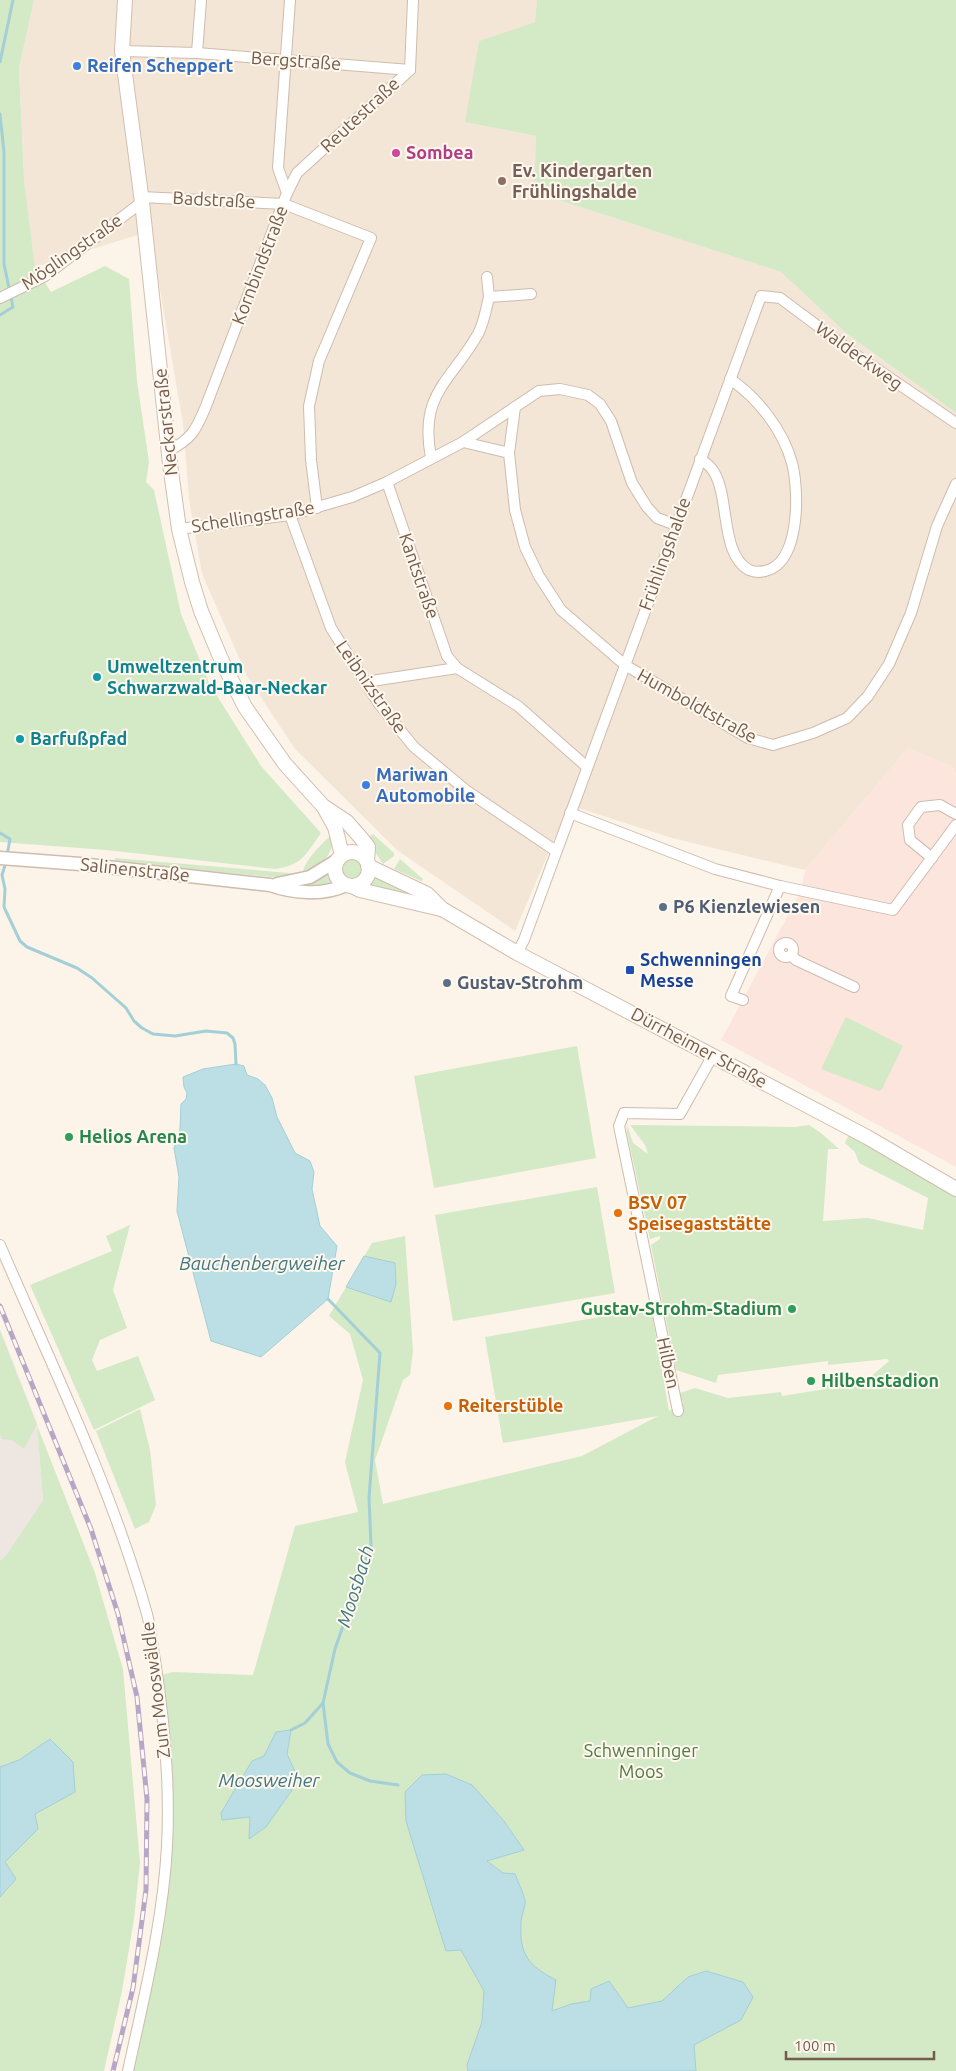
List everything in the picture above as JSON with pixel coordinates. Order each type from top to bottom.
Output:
[{"type":"main road","name":"Neckarstraße","points":[[124,0],[122,50],[142,199],[168,451],[179,529],[201,611],[231,681],[250,713],[285,764],[323,806],[347,822],[362,838],[368,847],[368,863]]},
{"type":"main road","name":"Neckarstraße","points":[[323,806],[334,827],[339,858]]},
{"type":"main road","points":[[351,852],[362,855],[368,863],[368,874],[365,880],[349,886],[339,881],[335,875],[334,866],[339,858],[351,852]]},
{"type":"main road","name":"Dürrheimer Straße","points":[[368,863],[427,894],[442,909],[517,953],[867,1137],[956,1188]]},
{"type":"main road","name":"Dürrheimer Straße","points":[[349,886],[442,909]]},
{"type":"street","points":[[197,53],[201,0]]},
{"type":"street","name":"Kornbindstraße","points":[[168,451],[183,444],[194,433],[287,193],[278,168],[290,0]]},
{"type":"street","name":"Reutestraße","points":[[287,193],[297,173],[410,70],[414,0]]},
{"type":"street","name":"Bergstraße","points":[[122,50],[197,53],[410,70]]},
{"type":"street","name":"Badstraße","points":[[142,199],[284,204],[371,238],[319,362],[309,406],[311,460],[317,508]]},
{"type":"street","name":"Möglingstraße","points":[[0,298],[44,276],[77,253],[142,199]]},
{"type":"street","points":[[431,458],[428,443],[428,418],[435,396],[479,332],[489,297],[487,277]]},
{"type":"street","points":[[489,297],[531,294]]},
{"type":"street","name":"Frühlingshalde","points":[[517,953],[524,940],[761,296]]},
{"type":"street","name":"Waldeckweg","points":[[761,296],[780,298],[862,359],[956,423]]},
{"type":"street","points":[[700,459],[714,472],[723,498],[732,546],[738,562],[751,571],[764,572],[777,566],[786,554],[795,525],[796,492],[792,463],[780,435],[770,418],[743,388],[730,378]]},
{"type":"street","name":"Schellingstraße","points":[[179,529],[290,515],[352,497],[387,482],[463,442],[539,391],[560,388],[588,395],[600,404],[611,421],[632,483],[647,507],[658,518],[676,525]]},
{"type":"street","points":[[463,442],[509,453],[515,407]]},
{"type":"street","name":"Humboldtstraße","points":[[509,453],[515,510],[525,547],[539,576],[561,610],[625,665],[748,738],[773,745],[813,733],[847,718],[868,696],[889,664],[911,613],[937,526],[956,484]]},
{"type":"street","name":"Kantstraße","points":[[387,482],[447,656],[456,668],[518,706],[587,767]]},
{"type":"street","name":"Leibnizstraße","points":[[290,515],[331,628],[379,704],[414,747],[467,791],[556,852]]},
{"type":"street","points":[[365,682],[456,668]]},
{"type":"street","points":[[932,858],[910,840],[908,825],[921,807],[940,805],[956,814]]},
{"type":"street","points":[[570,813],[715,869],[780,886],[893,910],[956,825]]},
{"type":"street","name":"Salinenstraße","points":[[0,858],[80,864],[318,892],[337,890],[349,886]]},
{"type":"street","name":"Salinenstraße","points":[[270,885],[310,877],[339,858]]},
{"type":"street","points":[[743,1000],[731,996],[780,886]]},
{"type":"street","points":[[791,955],[796,960],[854,987]]},
{"type":"street","name":"Hilben","points":[[678,1412],[619,1126],[624,1113],[680,1114],[713,1055]]},
{"type":"street","name":"Zum Mooswäldle","points":[[0,1245],[88,1448],[123,1538],[148,1616],[160,1690],[166,1769],[167,1845],[160,1919],[128,2071]]},
{"type":"shaded area","points":[[34,0],[537,0],[535,22],[479,41],[466,122],[536,136],[534,192],[781,272],[846,333],[956,413],[956,775],[953,767],[908,748],[805,870],[672,838],[569,805],[515,931],[397,850],[295,749],[247,676],[202,574],[189,499],[183,424],[150,231],[35,267],[24,179],[19,68]]},
{"type":"shaded area","points":[[908,748],[953,767],[956,775],[956,1167],[721,1040],[801,891],[805,870]]},
{"type":"shaded area","points":[[0,1329],[37,1423],[43,1502],[7,1554],[0,1561]]},
{"type":"green space","points":[[0,0],[34,0],[19,68],[24,179],[35,267],[51,292],[105,266],[129,279],[137,381],[149,462],[146,482],[154,490],[181,614],[209,683],[261,766],[321,833],[307,853],[292,865],[275,869],[106,850],[0,842]]},
{"type":"green space","points":[[537,0],[956,0],[956,413],[846,333],[781,272],[534,192],[536,136],[465,122],[479,41],[535,22]]},
{"type":"green space","points":[[334,833],[329,854],[321,863],[303,875],[303,870],[310,858]]},
{"type":"green space","points":[[373,834],[394,853],[394,856],[383,864],[368,841]]},
{"type":"green space","points":[[115,858],[290,873],[296,877],[281,878],[127,863],[115,861]]},
{"type":"green space","points":[[352,859],[359,862],[362,869],[359,876],[352,879],[345,876],[342,869],[345,862]]},
{"type":"green space","points":[[400,859],[423,880],[421,881],[394,869]]},
{"type":"green space","points":[[330,869],[331,876],[336,883],[306,885],[306,881]]},
{"type":"green space","points":[[374,874],[413,895],[364,887]]},
{"type":"green space","points":[[846,1017],[903,1046],[882,1089],[879,1091],[821,1069]]},
{"type":"green space","points":[[577,1046],[596,1158],[434,1188],[414,1076]]},
{"type":"green space","name":"Schwenninger Moos","points":[[627,1124],[633,1143],[648,1154],[645,1145],[630,1125],[795,1127],[809,1125],[839,1149],[828,1149],[823,1221],[868,1218],[923,1230],[928,1198],[859,1163],[855,1152],[845,1143],[849,1134],[956,1196],[956,2071],[131,2071],[159,1954],[171,1857],[173,1804],[162,1675],[173,1672],[253,1675],[295,1526],[358,1512],[345,1462],[363,1380],[350,1334],[329,1316],[372,1243],[405,1236],[413,1351],[410,1375],[403,1380],[375,1460],[383,1504],[582,1456],[658,1416],[503,1443],[485,1337],[651,1308],[669,1411],[683,1403],[680,1393],[695,1388],[728,1398],[781,1392],[782,1396],[826,1389],[826,1385],[868,1379],[889,1361],[887,1359],[828,1365],[828,1361],[718,1375],[716,1383],[676,1370],[651,1245],[660,1239],[660,1236],[650,1239],[627,1133]]},
{"type":"green space","points":[[597,1187],[615,1293],[453,1321],[435,1215]]},
{"type":"green space","points":[[130,1225],[113,1290],[127,1328],[100,1340],[92,1360],[97,1371],[138,1356],[155,1400],[94,1430],[30,1285],[112,1251],[106,1236]]},
{"type":"green space","points":[[0,1331],[37,1425],[24,1449],[12,1440],[2,1439],[0,1435]]},
{"type":"green space","points":[[140,1409],[150,1450],[156,1505],[149,1522],[135,1529],[96,1431]]},
{"type":"green space","points":[[37,1426],[95,1573],[123,1669],[140,1863],[134,1919],[122,1991],[104,2071],[0,2071],[0,1561],[7,1554],[43,1501]]},
{"type":"water","name":"Bauchenbergweiher","points":[[236,1064],[244,1066],[247,1075],[258,1079],[265,1085],[272,1098],[277,1117],[295,1153],[310,1161],[314,1172],[312,1189],[320,1226],[337,1246],[328,1299],[261,1357],[211,1341],[177,1211],[179,1177],[174,1148],[180,1129],[181,1104],[186,1099],[187,1093],[183,1077],[203,1069]]},
{"type":"water","points":[[364,1256],[395,1263],[396,1284],[391,1302],[346,1287]]},
{"type":"water","name":"Moosweiher","points":[[291,1730],[287,1754],[299,1780],[266,1827],[249,1839],[250,1817],[222,1820],[221,1813],[252,1761],[264,1756],[276,1732]]},
{"type":"water","points":[[50,1739],[73,1762],[75,1792],[35,1814],[38,1829],[5,1862],[16,1879],[0,1897],[0,1767],[19,1760]]},
{"type":"water","points":[[446,1774],[472,1785],[504,1821],[524,1850],[487,1861],[503,1873],[515,1874],[522,1890],[525,1905],[521,1923],[522,1943],[524,1951],[533,1964],[556,1980],[552,2011],[571,2004],[590,2001],[591,1989],[609,1981],[628,2008],[662,2001],[688,1977],[706,1971],[743,1982],[753,1997],[741,2020],[694,2045],[696,2071],[468,2071],[467,2065],[482,2022],[484,1991],[461,1950],[446,1951],[406,1821],[405,1792],[422,1775]]},
{"type":"waterway","points":[[0,62],[13,0]]},
{"type":"waterway","points":[[0,114],[4,152],[4,264],[13,307],[0,315]]},
{"type":"waterway","name":"Moosbach","points":[[0,833],[10,839],[7,856]]},
{"type":"waterway","name":"Moosbach","points":[[6,862],[2,875],[5,889],[4,907],[20,941],[27,947],[77,968],[92,978],[126,1008],[134,1021],[153,1034],[175,1036],[206,1031],[227,1033],[233,1038],[235,1044],[236,1064]]},
{"type":"waterway","name":"Moosbach","points":[[328,1299],[380,1353],[369,1498],[371,1545],[335,1649],[323,1703],[328,1744],[337,1762],[350,1773],[370,1781],[398,1785]]},
{"type":"waterway","points":[[291,1730],[305,1723],[323,1703]]},
{"type":"railway","points":[[0,1306],[91,1529],[118,1614],[137,1697],[147,1799],[146,1890],[133,1988],[113,2071]]},
{"type":"place","name":"Reifen Scheppert","points":[[77,66]]},
{"type":"place","name":"Sombea","points":[[396,153]]},
{"type":"place","name":"Ev. Kindergarten Frühlingshalde","points":[[502,181]]},
{"type":"place","name":"Umweltzentrum Schwarzwald-Baar-Neckar","points":[[97,677]]},
{"type":"place","name":"Barfußpfad","points":[[20,739]]},
{"type":"place","name":"Mariwan Automobile","points":[[366,785]]},
{"type":"place","name":"P6 Kienzlewiesen","points":[[663,907]]},
{"type":"place","name":"Schwenningen Messe","points":[[630,970]]},
{"type":"place","name":"Gustav-Strohm","points":[[447,983]]},
{"type":"place","name":"Helios Arena","points":[[69,1137]]},
{"type":"place","name":"BSV 07 Speisegaststätte","points":[[618,1213]]},
{"type":"place","name":"Gustav-Strohm-Stadium","points":[[792,1309]]},
{"type":"place","name":"Hilbenstadion","points":[[811,1381]]},
{"type":"place","name":"Reiterstüble","points":[[448,1406]]}]
